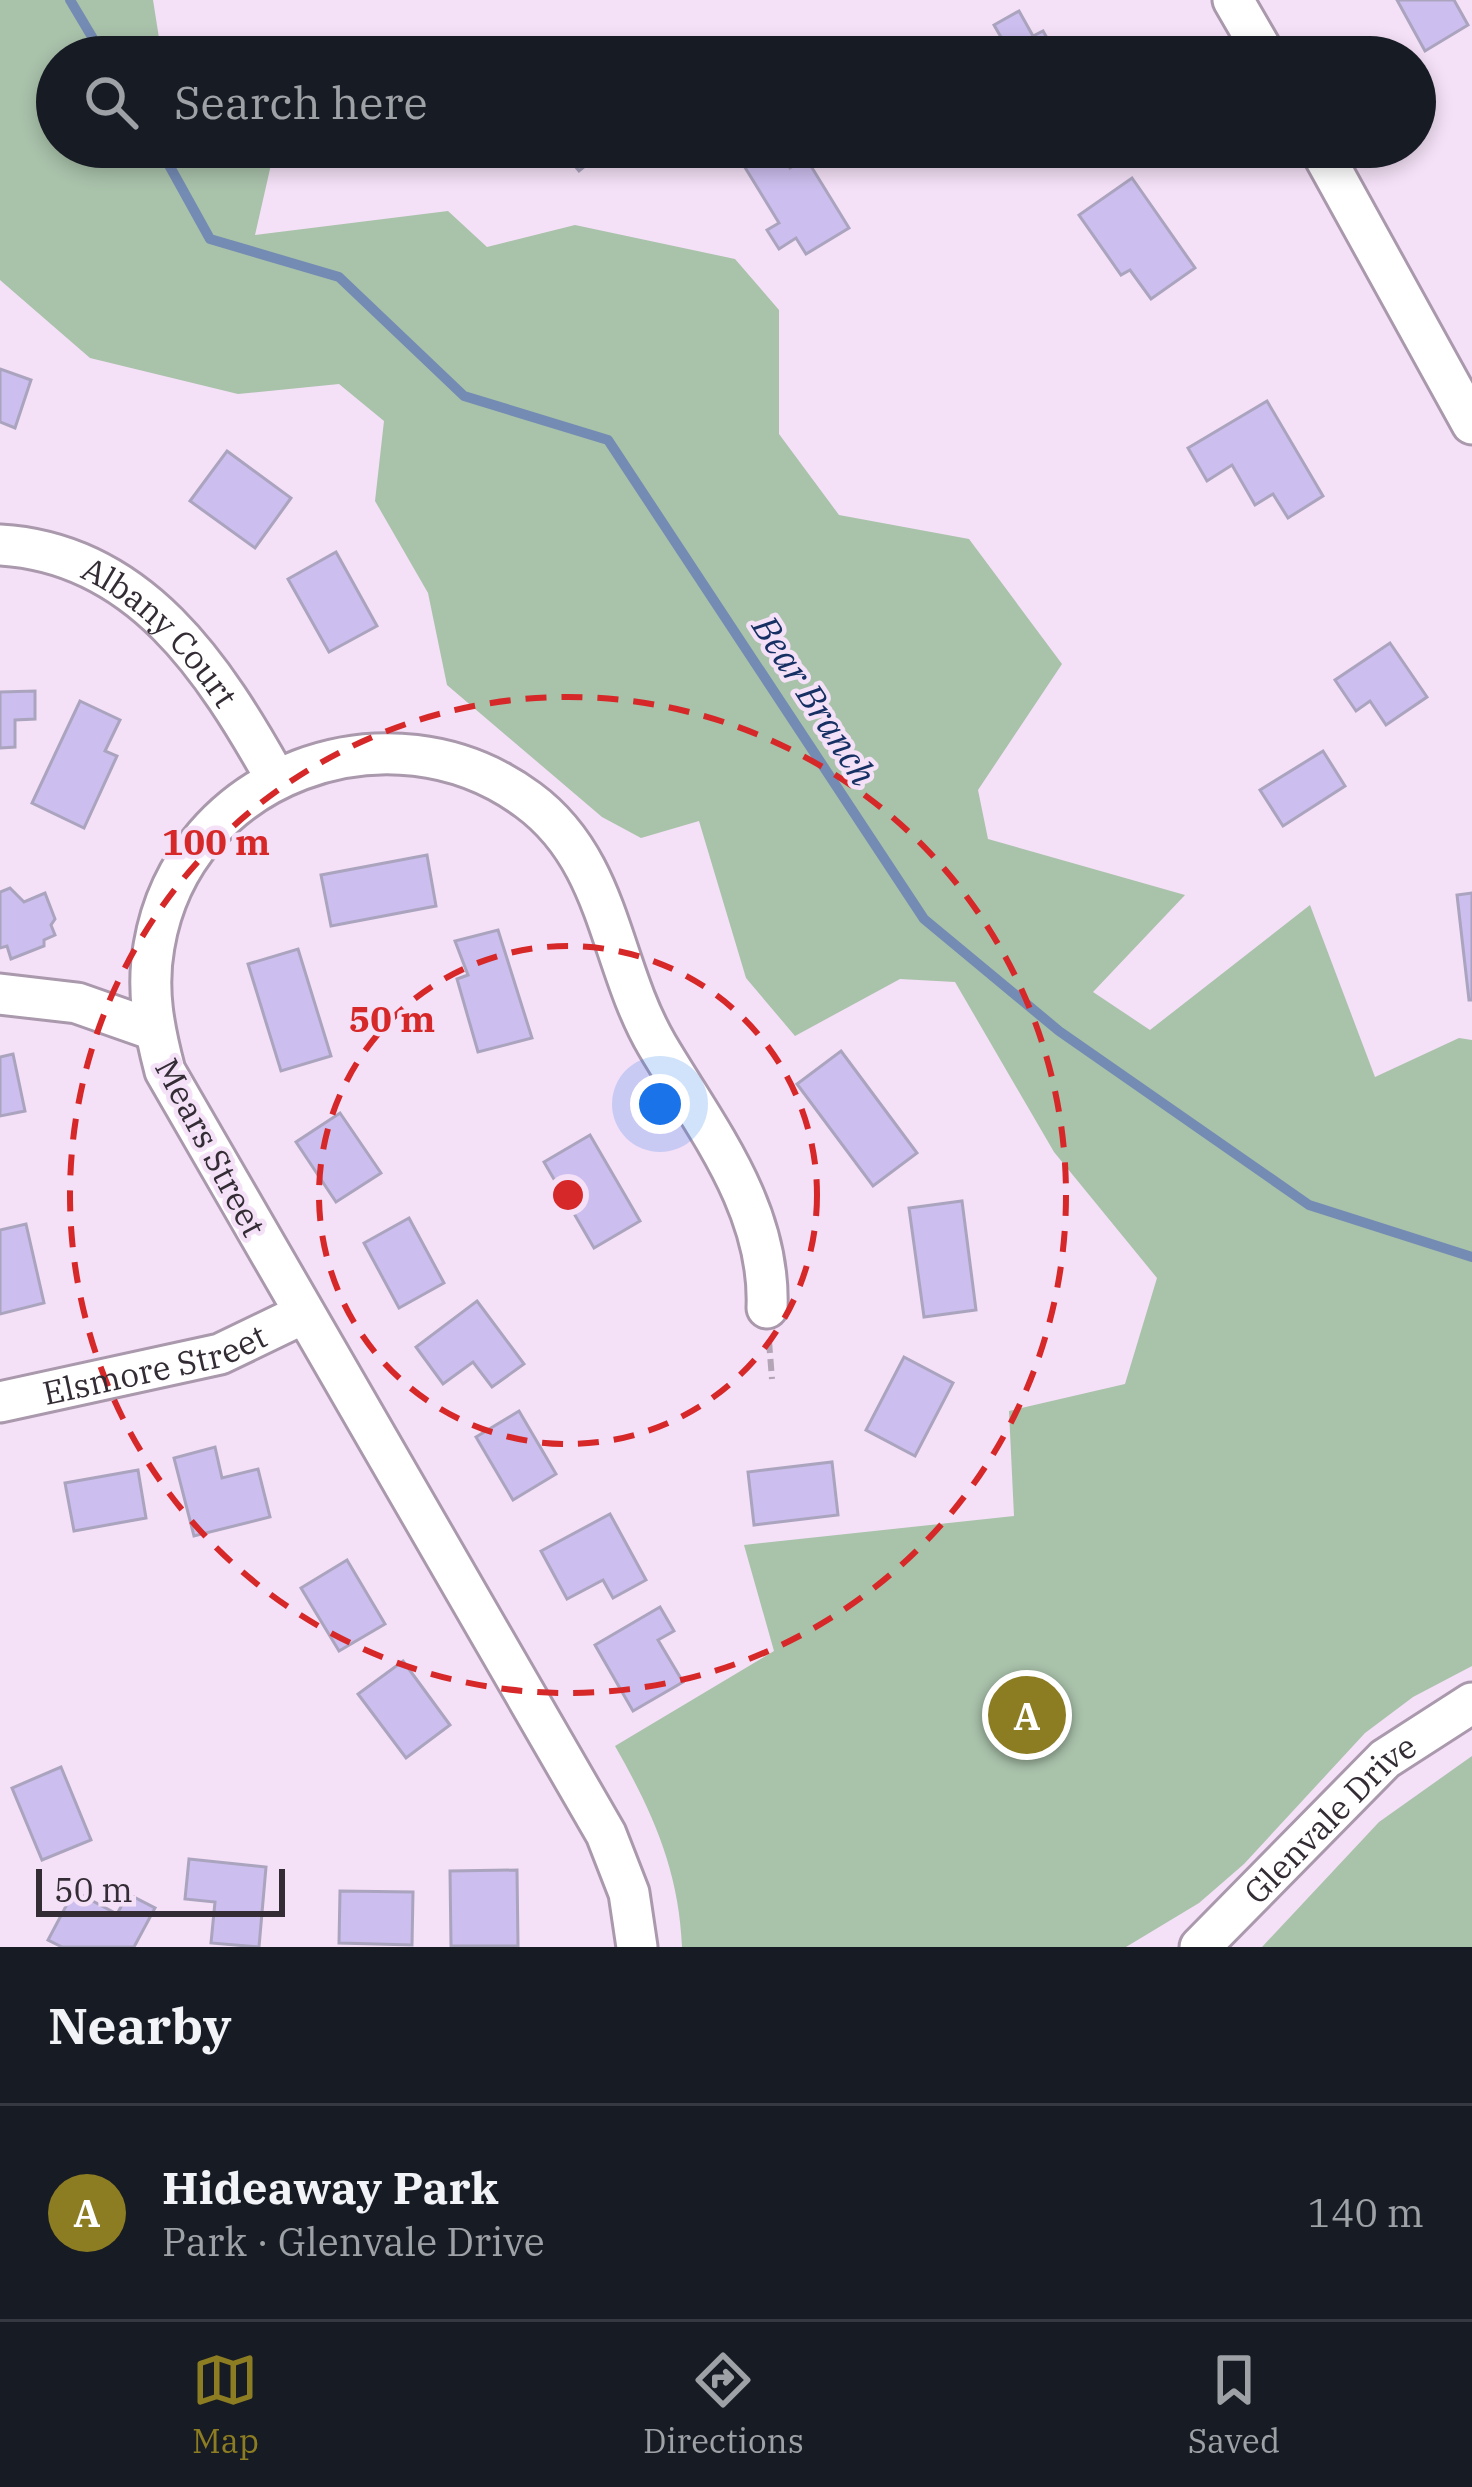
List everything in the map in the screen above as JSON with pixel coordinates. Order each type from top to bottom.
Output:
[{"type":"street","points":[[1234,0],[1254,36]]},
{"type":"street","points":[[1331,168],[1472,424]]},
{"type":"street","name":"Albany Court","points":[[0,545],[64,560],[156,611],[225,687],[276,778]]},
{"type":"street","name":"Mears Street","points":[[637,1947],[629,1893],[606,1834],[187,1115],[154,1030],[150,986],[165,904],[212,827],[276,778],[339,756],[421,754],[491,777],[560,830],[587,866],[606,906],[635,1007],[751,1205],[769,1270],[767,1308]]},
{"type":"street","points":[[0,994],[77,1003],[154,1030]]},
{"type":"street","name":"Elsmore Street","points":[[0,1402],[220,1354],[303,1314]]},
{"type":"street","name":"Glenvale Drive","points":[[1200,1947],[1385,1759],[1472,1703]]},
{"type":"green space","points":[[0,0],[153,0],[159,36],[36,36],[36,168],[270,168],[255,235],[448,211],[487,247],[575,225],[735,259],[779,310],[779,434],[839,515],[969,539],[1062,664],[978,790],[988,839],[1185,895],[1093,992],[1150,1030],[1310,905],[1375,1077],[1459,1038],[1472,1040],[1472,1666],[1413,1697],[1365,1733],[1244,1864],[1199,1903],[1126,1947],[682,1947],[675,1892],[661,1842],[615,1746],[774,1651],[744,1545],[1014,1516],[1009,1411],[1125,1384],[1157,1278],[1054,1152],[955,982],[900,979],[795,1036],[746,978],[699,821],[641,838],[602,817],[447,685],[428,593],[375,501],[384,421],[339,384],[238,394],[90,358],[0,280]]},
{"type":"green space","points":[[1472,1756],[1472,1947],[1262,1947],[1379,1822]]},
{"type":"building","points":[[1397,0],[1454,0],[1468,25],[1436,44],[1436,36],[1417,36]]},
{"type":"building","points":[[1019,11],[1033,36],[1000,36],[994,25]]},
{"type":"building","points":[[745,168],[812,168],[849,228],[806,254],[796,238],[779,249],[767,230],[779,223]]},
{"type":"building","points":[[1132,178],[1195,268],[1151,299],[1130,270],[1121,275],[1079,215]]},
{"type":"building","points":[[0,369],[31,380],[15,428],[0,422]]},
{"type":"building","points":[[1267,401],[1323,496],[1288,518],[1273,494],[1255,505],[1232,465],[1207,481],[1188,448]]},
{"type":"building","points":[[227,451],[291,498],[255,548],[190,501]]},
{"type":"building","points":[[336,552],[377,626],[329,652],[288,579]]},
{"type":"building","points":[[1390,643],[1427,697],[1386,725],[1370,701],[1356,711],[1335,680]]},
{"type":"building","points":[[35,691],[35,719],[15,720],[15,747],[0,748],[0,692]]},
{"type":"building","points":[[80,701],[120,720],[105,751],[117,756],[84,828],[32,803]]},
{"type":"building","points":[[1323,751],[1345,786],[1283,826],[1260,790]]},
{"type":"building","points":[[427,855],[436,906],[331,926],[321,875]]},
{"type":"building","points":[[10,888],[24,902],[45,893],[55,919],[51,925],[55,935],[44,940],[44,946],[11,959],[7,946],[0,948],[0,892]]},
{"type":"building","points":[[1472,893],[1472,1000],[1469,1000],[1457,895]]},
{"type":"building","points":[[498,930],[532,1038],[478,1052],[457,979],[468,975],[455,941]]},
{"type":"building","points":[[298,949],[331,1056],[281,1071],[248,964]]},
{"type":"building","points":[[841,1051],[917,1153],[873,1186],[797,1084]]},
{"type":"building","points":[[13,1054],[25,1111],[0,1116],[0,1057]]},
{"type":"building","points":[[340,1113],[381,1173],[336,1202],[296,1142]]},
{"type":"building","points":[[590,1135],[640,1221],[594,1248],[544,1162]]},
{"type":"building","points":[[962,1201],[976,1310],[924,1317],[909,1208]]},
{"type":"building","points":[[409,1218],[444,1283],[399,1308],[364,1243]]},
{"type":"building","points":[[26,1224],[44,1303],[0,1314],[0,1230]]},
{"type":"building","points":[[477,1301],[524,1364],[492,1387],[473,1362],[443,1384],[416,1347]]},
{"type":"building","points":[[904,1357],[953,1383],[915,1456],[866,1430]]},
{"type":"building","points":[[519,1411],[556,1474],[513,1500],[476,1437]]},
{"type":"building","points":[[215,1447],[222,1478],[258,1469],[270,1517],[194,1536],[174,1458]]},
{"type":"building","points":[[832,1462],[838,1515],[754,1525],[748,1472]]},
{"type":"building","points":[[138,1470],[146,1518],[74,1531],[65,1483]]},
{"type":"building","points":[[610,1514],[646,1580],[613,1598],[603,1580],[567,1599],[541,1551]]},
{"type":"building","points":[[347,1560],[385,1624],[339,1651],[301,1588]]},
{"type":"building","points":[[660,1607],[674,1631],[658,1640],[683,1682],[633,1711],[595,1645]]},
{"type":"building","points":[[403,1661],[450,1725],[406,1758],[358,1694]]},
{"type":"building","points":[[61,1767],[91,1840],[42,1860],[12,1788]]},
{"type":"building","points":[[189,1859],[266,1867],[259,1947],[211,1943],[215,1902],[185,1899]]},
{"type":"building","points":[[517,1870],[518,1946],[451,1946],[450,1871]]},
{"type":"building","points":[[74,1891],[117,1914],[128,1894],[155,1908],[134,1947],[62,1947],[48,1940]]},
{"type":"building","points":[[340,1891],[413,1892],[412,1945],[339,1943]]},
{"type":"waterway","name":"Bear Branch","points":[[70,0],[91,36]]},
{"type":"waterway","name":"Bear Branch","points":[[171,168],[210,239],[339,277],[464,396],[608,440],[924,919],[1059,1031],[1309,1205],[1472,1257]]},
{"type":"place","name":"Hideaway Park","points":[[1027,1715]]}]
